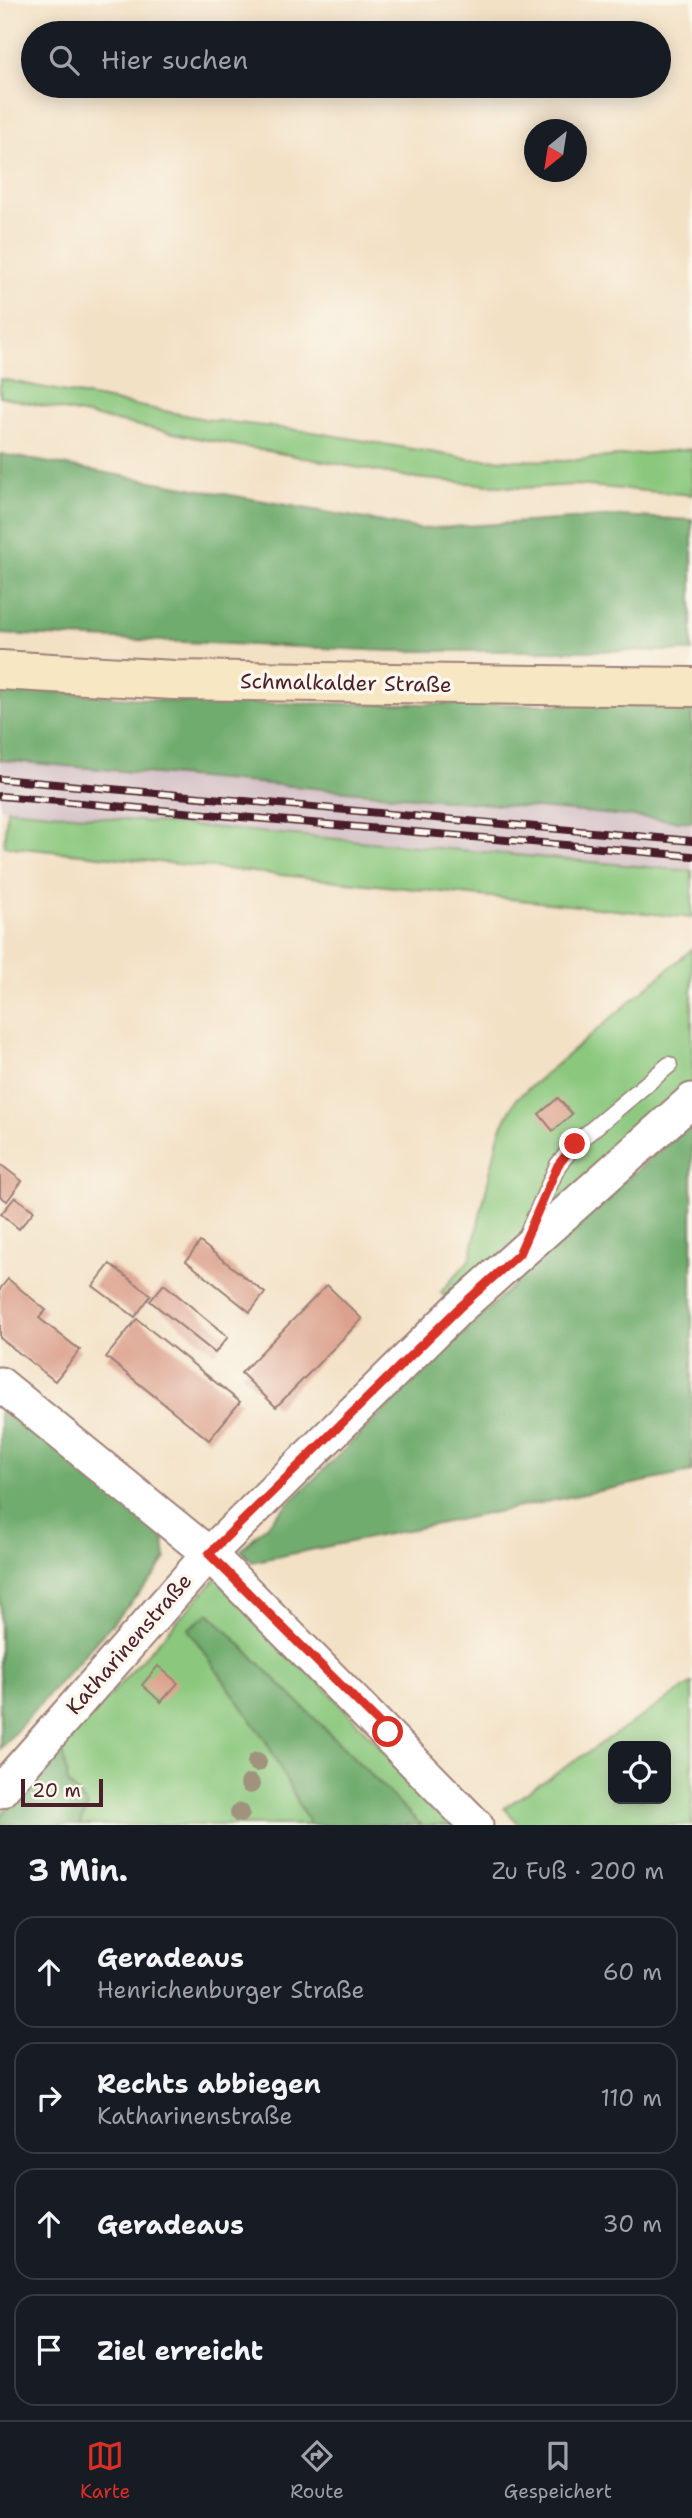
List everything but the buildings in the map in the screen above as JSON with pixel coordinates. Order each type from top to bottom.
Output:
[{"type":"main road","name":"Schmalkalder Straße","points":[[0,670],[187,680],[611,688],[692,687]]},
{"type":"street","name":"Katharinenstraße","points":[[0,1791],[209,1554],[459,1308],[692,1100]]},
{"type":"street","points":[[0,1384],[209,1554],[388,1732],[476,1825]]},
{"type":"lane","points":[[519,1254],[558,1165],[575,1144],[669,1065]]},
{"type":"shaded area","points":[[0,760],[692,822],[692,871],[0,808]]},
{"type":"green space","points":[[0,379],[205,419],[313,432],[471,459],[565,461],[692,449],[692,495],[576,485],[522,488],[414,478],[202,439],[15,400],[0,396]]},
{"type":"green space","points":[[0,454],[421,529],[618,516],[692,520],[692,651],[392,651],[0,634]]},
{"type":"green space","points":[[0,688],[200,703],[692,705],[692,822],[0,760]]},
{"type":"green space","points":[[7,809],[692,871],[692,918],[4,846]]},
{"type":"green space","points":[[692,949],[692,1089],[454,1308],[441,1292],[470,1259],[500,1130],[516,1099]]},
{"type":"green space","points":[[692,1122],[692,1472],[252,1562],[241,1550],[583,1217]]},
{"type":"green space","points":[[0,1404],[163,1531],[166,1559],[153,1578],[0,1749]]},
{"type":"green space","points":[[220,1574],[452,1825],[421,1825],[209,1613],[266,1741],[310,1825],[79,1825],[88,1806],[68,1783],[61,1749]]},
{"type":"green space","points":[[209,1613],[421,1825],[310,1825],[266,1741],[188,1629]]},
{"type":"green space","points":[[692,1683],[692,1825],[520,1825],[504,1808]]},
{"type":"green space","points":[[62,1748],[68,1783],[88,1806],[79,1825],[0,1825],[0,1816]]},
{"type":"railway","points":[[0,779],[692,841]]},
{"type":"railway","points":[[0,796],[692,856]]},
{"type":"route","points":[[388,1732],[209,1554],[459,1308],[519,1254],[558,1165],[575,1144]]}]
